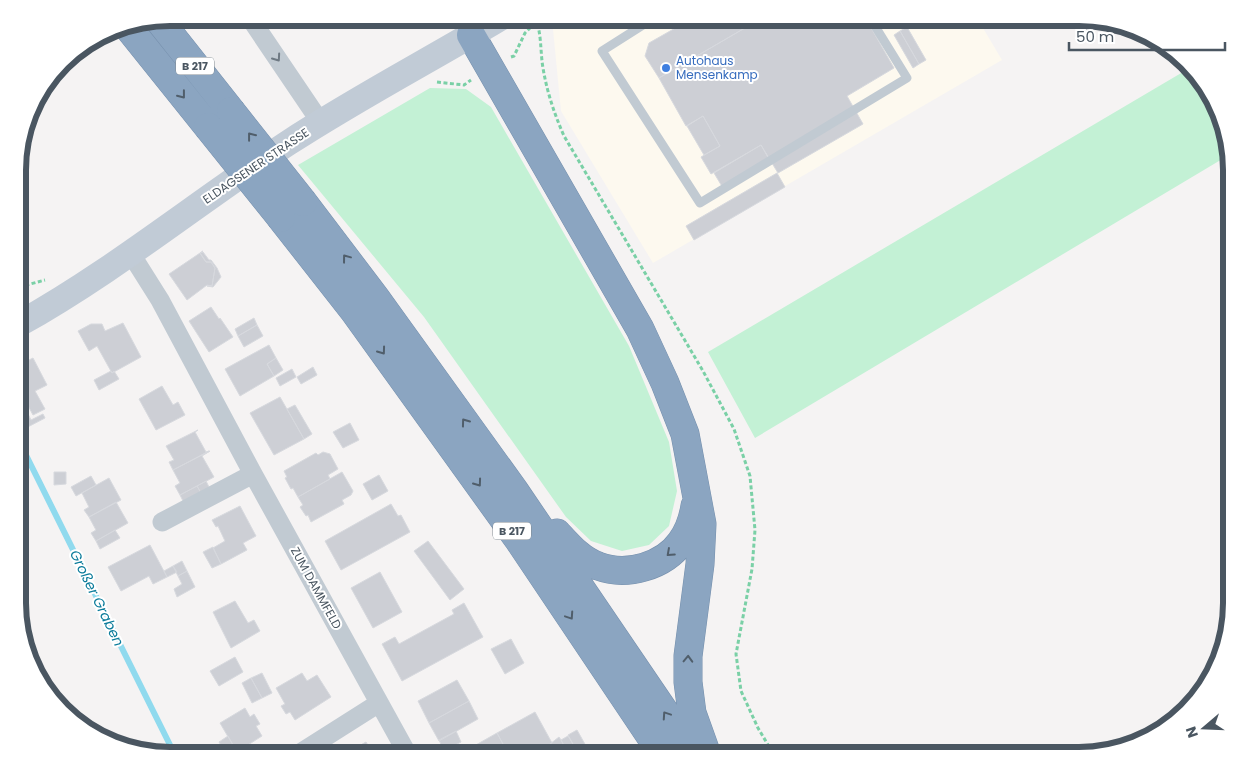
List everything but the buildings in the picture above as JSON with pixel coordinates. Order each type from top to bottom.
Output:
[{"type":"highway","name":"B 217","points":[[164,26],[303,202],[375,297],[514,490],[688,746]]},
{"type":"highway","name":"B 217","points":[[131,32],[354,312],[518,539],[657,746]]},
{"type":"highway","points":[[126,33],[157,63]]},
{"type":"highway","points":[[471,35],[640,329],[665,382],[685,434],[702,524],[700,564],[688,656],[688,682],[692,713],[704,746]]},
{"type":"highway","points":[[514,490],[579,556],[599,566],[621,570],[644,568],[664,558],[681,542],[692,523],[696,500],[694,478]]},
{"type":"main road","name":"ELDAGSENER STRASSE","points":[[26,320],[74,292],[131,254],[273,153],[486,26]]},
{"type":"street","points":[[255,26],[321,123]]},
{"type":"street","name":"ZUM DAMMFELD","points":[[131,254],[160,300],[253,474],[403,747]]},
{"type":"street","points":[[162,522],[253,474]]},
{"type":"street","points":[[311,747],[379,703]]},
{"type":"lane","points":[[641,26],[602,51],[700,203],[906,78],[875,26]]},
{"type":"path","points":[[490,68],[514,56],[525,34],[532,26]]},
{"type":"shaded area","points":[[553,26],[982,26],[1002,60],[653,263],[561,111]]},
{"type":"green space","points":[[1184,71],[1208,107],[1220,142],[1222,159],[755,438],[708,352]]},
{"type":"green space","points":[[430,88],[466,89],[491,107],[629,346],[669,442],[677,491],[669,526],[649,545],[622,551],[591,541],[566,517],[424,317],[298,165]]},
{"type":"waterway","name":"Großer Graben","points":[[26,455],[171,747]]},
{"type":"place","name":"Autohaus Mensenkamp","points":[[666,68]]}]
